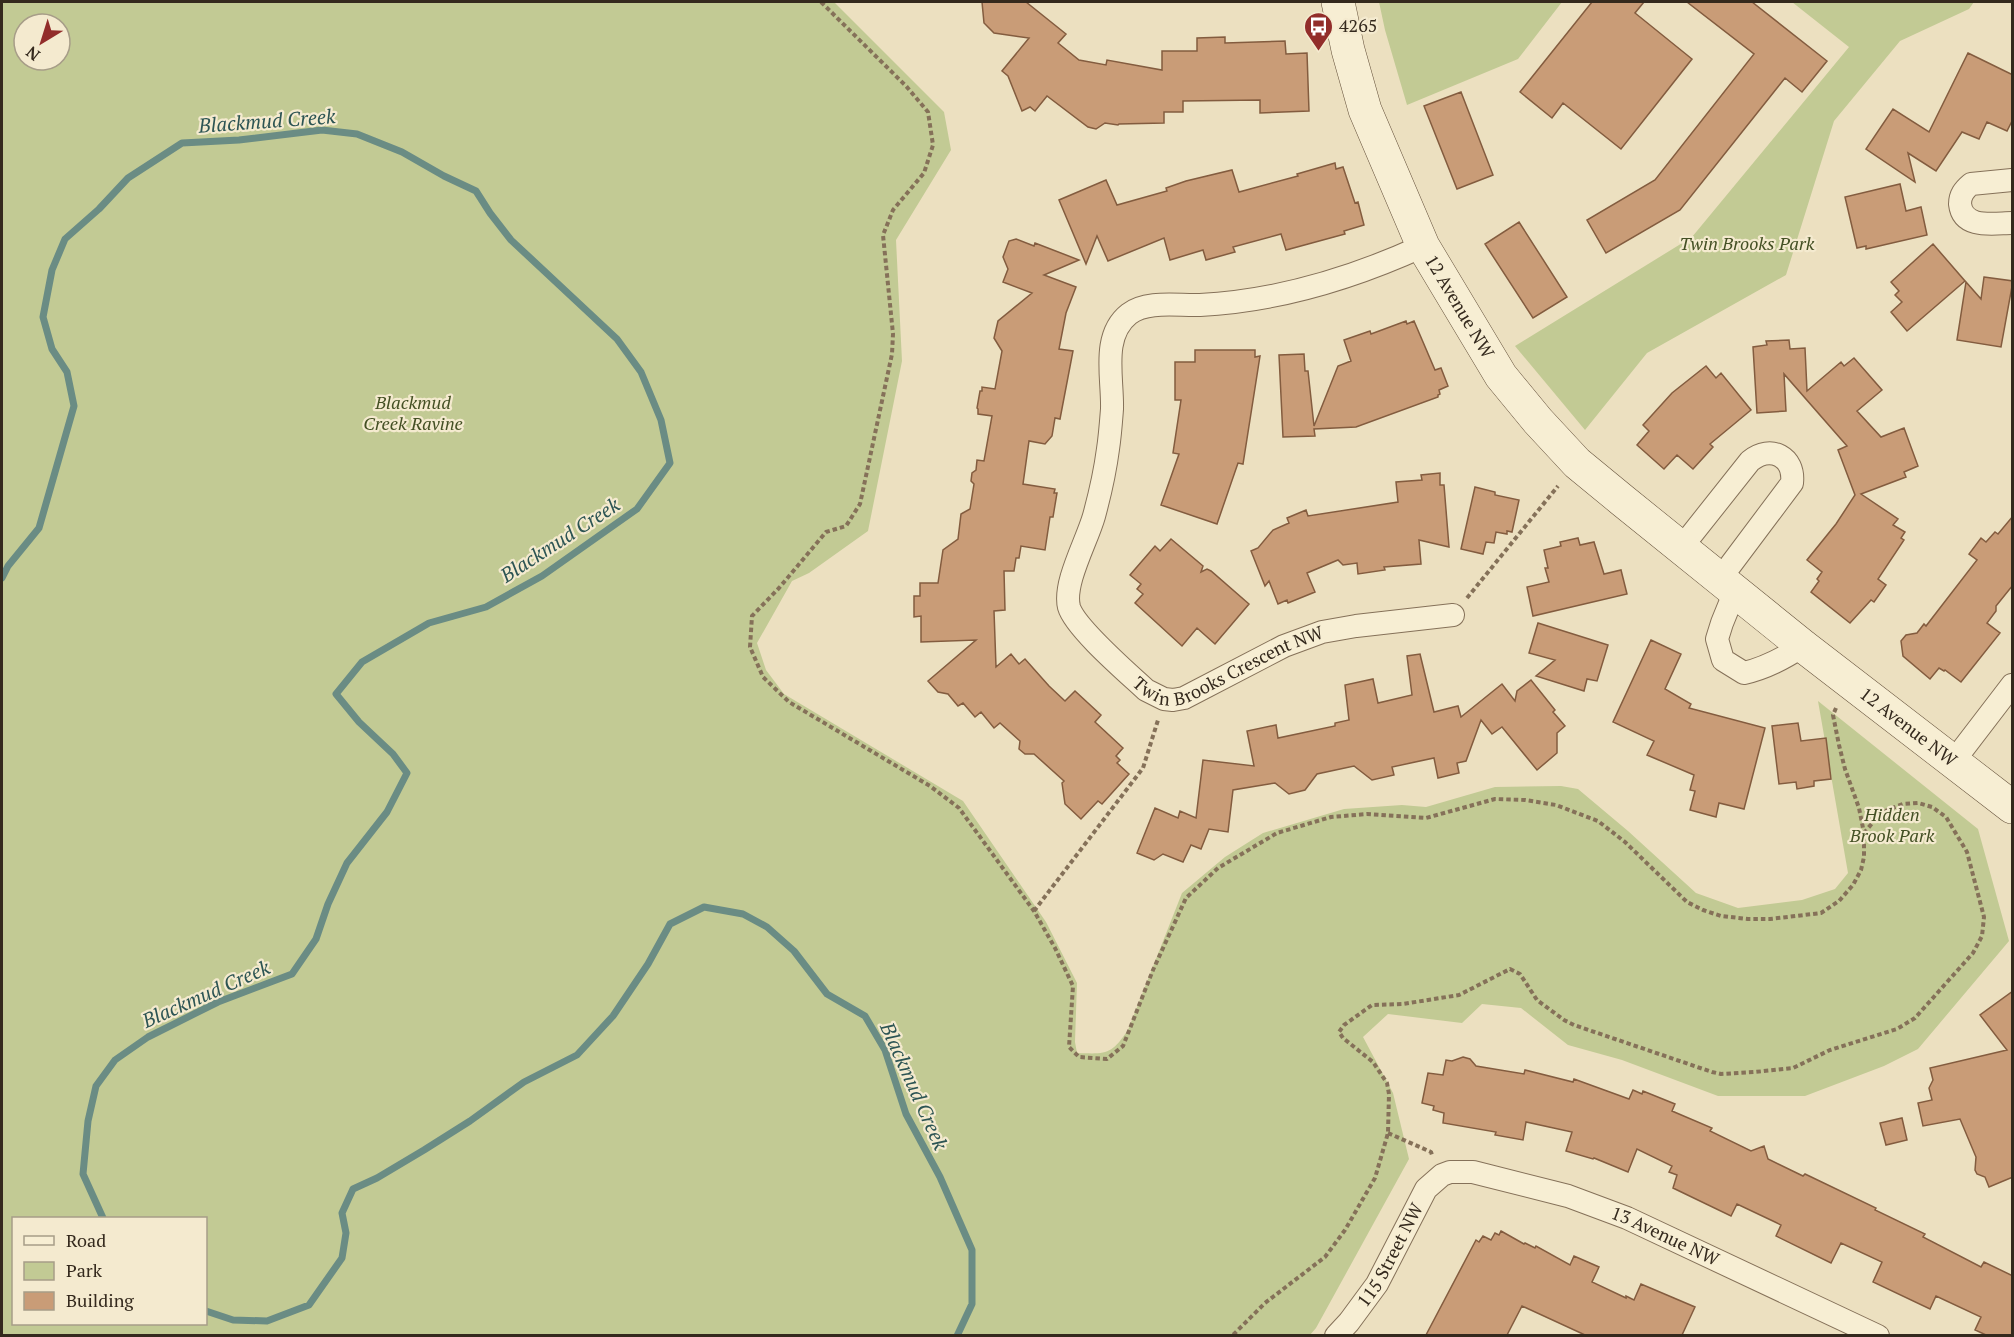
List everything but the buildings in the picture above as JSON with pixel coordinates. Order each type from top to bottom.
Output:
[{"type":"street","name":"12 Avenue NW","points":[[1338,2],[1348,50],[1365,110],[1423,246],[1501,376],[1538,421],[1577,463],[1803,646],[2013,807]]},
{"type":"street","points":[[2013,180],[1971,184],[1962,194],[1960,201],[1963,214],[1973,222],[2013,223]]},
{"type":"street","name":"Twin Brooks Crescent NW","points":[[1423,246],[1376,266],[1297,291],[1249,300],[1143,308],[1130,313],[1121,322],[1113,336],[1111,349],[1112,408],[1103,480],[1094,518],[1068,596],[1069,608],[1086,631],[1139,683],[1156,696],[1173,700],[1196,693],[1284,646],[1322,632],[1453,615]]},
{"type":"street","points":[[1682,548],[1750,461],[1761,453],[1767,452],[1781,457],[1791,468],[1792,483],[1728,585],[1717,639],[1724,660],[1744,673],[1769,666],[1803,646]]},
{"type":"street","points":[[1953,762],[2013,685]]},
{"type":"street","name":"13 Avenue NW","points":[[1442,1175],[1450,1172],[1473,1172],[1536,1187],[1594,1205],[1627,1218],[1878,1335]]},
{"type":"street","name":"115 Street NW","points":[[1336,1335],[1377,1284],[1426,1189],[1442,1175]]},
{"type":"path","points":[[1453,615],[1558,486]]},
{"type":"path","points":[[1034,911],[1143,768],[1164,699]]},
{"type":"path","points":[[1836,708],[1833,716],[1839,745],[1859,808],[1864,833]]},
{"type":"path","points":[[1232,1335],[1265,1303],[1325,1257],[1345,1230],[1375,1178],[1388,1133],[1387,1083],[1373,1062],[1343,1038],[1339,1029],[1372,1005],[1403,1004],[1459,995],[1510,969],[1520,974],[1537,1000],[1564,1020],[1602,1036],[1721,1074],[1792,1068],[1830,1050],[1897,1029],[1906,1024],[1922,1012],[1968,961],[1984,929],[1984,917],[1967,852],[1946,817]]},
{"type":"path","points":[[1388,1133],[1431,1152],[1442,1175]]},
{"type":"green space","name":"Blackmud Creek Ravine","points":[[2,2],[834,2],[944,112],[951,150],[896,240],[902,361],[868,531],[809,573],[792,581],[757,643],[766,670],[784,694],[963,801],[1046,922],[1077,983],[1075,1042],[1077,1053],[1102,1053],[1112,1049],[1128,1030],[1182,893],[1225,857],[1263,833],[1344,809],[1402,805],[1426,807],[1495,787],[1561,786],[1578,789],[1696,893],[1738,908],[1802,900],[1835,889],[1848,873],[1818,701],[1978,829],[2009,941],[1918,1049],[1884,1066],[1805,1096],[1718,1096],[1622,1060],[1568,1045],[1521,1008],[1482,1004],[1462,1023],[1388,1014],[1363,1037],[1393,1093],[1409,1159],[1310,1335],[2,1336]]},
{"type":"green space","points":[[1379,2],[1562,2],[1518,59],[1407,105]]},
{"type":"green space","name":"Twin Brooks Park","points":[[1792,2],[1974,2],[1969,9],[1900,41],[1834,121],[1786,275],[1647,353],[1585,430],[1515,346],[1692,237],[1849,47]]},
{"type":"waterway","name":"Blackmud Creek","points":[[2,578],[8,566],[39,528],[74,406],[67,372],[52,349],[43,317],[52,270],[65,239],[99,209],[128,178],[182,143],[239,140],[322,130],[357,134],[402,152],[476,191],[511,240],[617,339],[641,372],[661,420],[670,463],[637,509],[542,576],[486,607],[429,623],[362,662],[336,694],[359,722],[393,754],[407,773],[387,812],[347,863],[328,904],[316,939],[292,974],[218,1002],[148,1037],[115,1060],[96,1086],[88,1121],[83,1174],[103,1217]]},
{"type":"waterway","name":"Blackmud Creek","points":[[207,1311],[233,1320],[267,1321],[309,1305],[342,1258],[346,1233],[342,1213],[353,1189],[377,1178],[424,1150],[470,1121],[524,1082],[577,1055],[613,1016],[648,964],[670,924],[704,907],[743,914],[767,927],[794,951],[827,994],[865,1016],[885,1050],[906,1114],[940,1177],[972,1250],[972,1304],[957,1336]]},
{"type":"place","name":"4265","points":[[1318,52]]},
{"type":"park label","name":"Hidden Brook Park","points":[[1892,825]]}]
